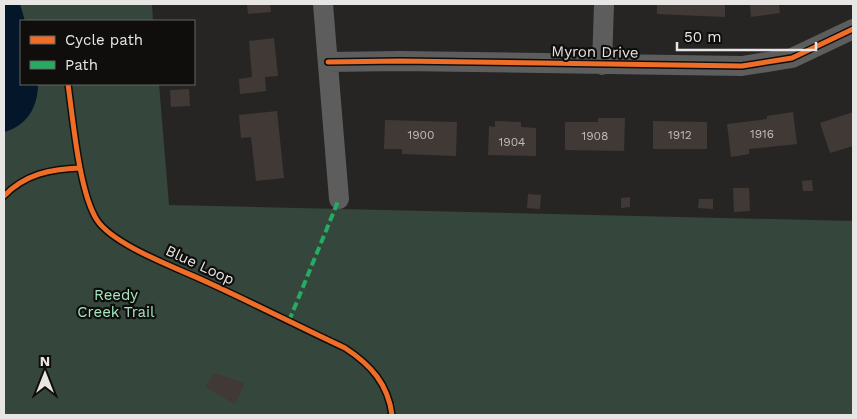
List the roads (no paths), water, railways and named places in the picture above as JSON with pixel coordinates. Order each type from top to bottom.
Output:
[{"type":"street","points":[[323,4],[339,199]]},
{"type":"street","points":[[602,65],[604,4]]},
{"type":"street","name":"Myron Drive","points":[[328,62],[400,61],[700,67],[766,63],[792,58],[853,29]]},
{"type":"water","points":[[4,4],[20,4],[25,20],[20,20],[20,85],[38,85],[36,100],[25,120],[4,132]]},
{"type":"park label","name":"Reedy Creek Trail","points":[[116,304]]}]
